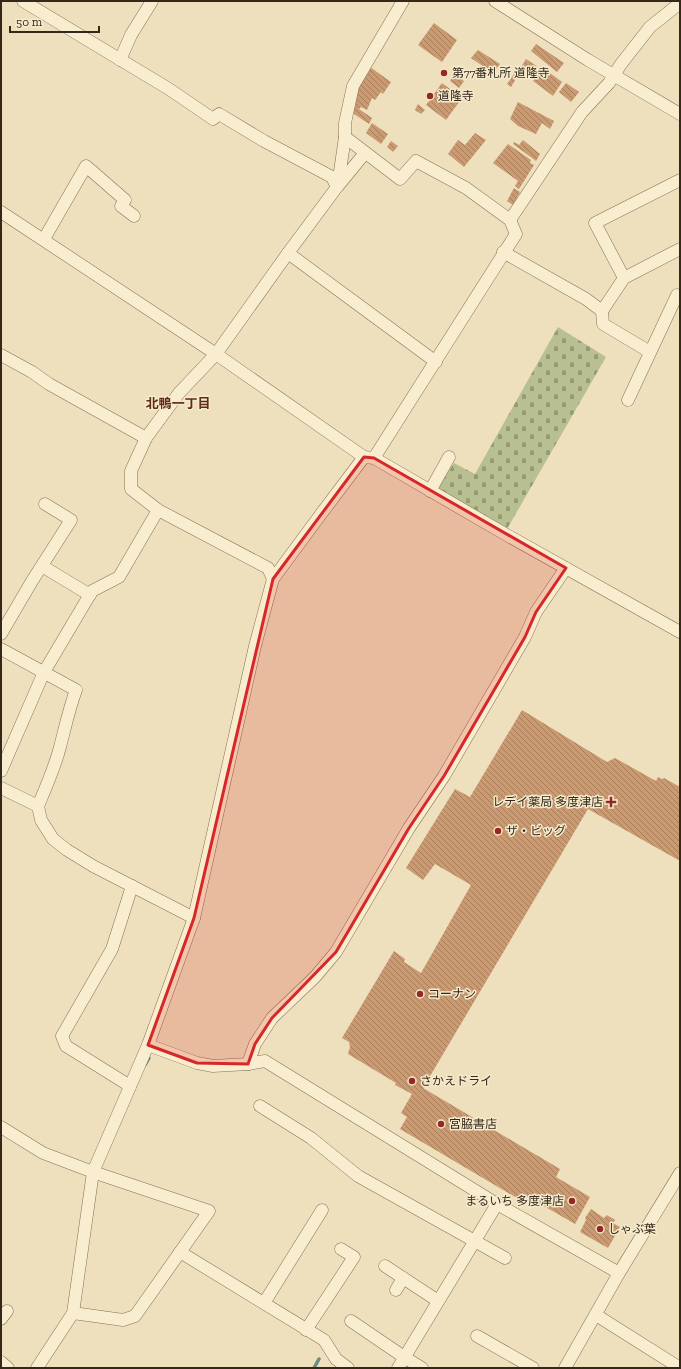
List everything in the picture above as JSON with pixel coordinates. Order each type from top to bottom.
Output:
[{"type":"street","points":[[23,1],[169,89],[213,119],[219,114],[264,141],[332,178],[337,188]]},
{"type":"street","points":[[120,60],[131,35],[152,1]]},
{"type":"street","points":[[337,188],[345,137],[345,123],[353,86],[403,1]]},
{"type":"street","points":[[495,1],[515,6],[613,76],[680,114]]},
{"type":"street","points":[[510,220],[582,112],[609,83],[650,27],[680,3]]},
{"type":"street","points":[[37,1368],[73,1313],[93,1172],[148,1045],[194,918],[255,646],[273,579],[320,514],[369,458],[436,362],[503,252],[516,234],[510,220],[466,188],[416,161],[400,179],[345,137]]},
{"type":"street","points":[[273,579],[268,568],[158,510],[131,489],[131,470],[146,438],[180,393],[216,354],[288,253],[365,153]]},
{"type":"street","points":[[44,239],[86,166],[125,200],[121,206],[134,216]]},
{"type":"street","points":[[624,278],[595,224],[680,180]]},
{"type":"street","points":[[1,212],[44,239],[369,458],[680,632]]},
{"type":"street","points":[[650,352],[603,324],[602,311],[624,278],[680,249]]},
{"type":"street","points":[[503,252],[586,299],[602,311]]},
{"type":"street","points":[[288,253],[436,362]]},
{"type":"street","points":[[628,400],[677,295]]},
{"type":"street","points":[[1,356],[32,372],[49,384],[146,438]]},
{"type":"street","points":[[430,491],[448,457]]},
{"type":"street","points":[[1,634],[71,520],[45,504]]},
{"type":"street","points":[[1,771],[44,672],[92,591],[119,577],[158,510]]},
{"type":"street","points":[[42,566],[90,595]]},
{"type":"street","points":[[248,1064],[255,1044],[272,1018],[315,977],[336,952],[409,828],[448,769],[525,636],[536,612],[566,568]]},
{"type":"street","points":[[1,649],[76,690],[66,719],[60,748],[38,806],[42,820],[53,839],[92,866],[194,918]]},
{"type":"street","points":[[1,788],[38,806]]},
{"type":"street","points":[[130,1086],[66,1046],[62,1036],[112,949],[132,886]]},
{"type":"street","points":[[148,1045],[197,1063],[213,1066],[248,1064],[265,1061],[497,1204],[619,1273]]},
{"type":"street","points":[[260,1106],[311,1138],[358,1176],[505,1258]]},
{"type":"street","points":[[1,1127],[43,1153],[93,1172],[209,1211],[135,1316],[123,1320],[73,1313]]},
{"type":"street","points":[[571,1366],[619,1273],[680,1173]]},
{"type":"street","points":[[398,1368],[497,1204]]},
{"type":"street","points":[[264,1304],[322,1210]]},
{"type":"street","points":[[306,1330],[354,1258],[341,1249]]},
{"type":"street","points":[[180,1252],[324,1340],[334,1364],[348,1368]]},
{"type":"street","points":[[385,1266],[438,1302]]},
{"type":"street","points":[[396,1290],[403,1278]]},
{"type":"street","points":[[596,1315],[680,1368]]},
{"type":"street","points":[[351,1321],[422,1368]]},
{"type":"street","points":[[477,1336],[533,1368]]},
{"type":"street","points":[[1,1362],[8,1368]]},
{"type":"highlighted area","points":[[364,457],[374,458],[566,568],[536,612],[525,637],[444,776],[409,828],[336,952],[272,1018],[255,1044],[248,1064],[197,1063],[148,1045],[194,918],[273,579]]},
{"type":"green space","points":[[558,327],[606,357],[507,529],[437,489],[454,463],[475,474]]},
{"type":"building","points":[[434,23],[457,40],[442,62],[418,45]]},
{"type":"building","points":[[536,44],[564,63],[557,72],[531,51]]},
{"type":"building","points":[[478,50],[500,64],[493,73],[471,58]]},
{"type":"building","points":[[526,59],[538,67],[533,75],[521,67]]},
{"type":"building","points":[[370,67],[391,82],[383,94],[381,92],[375,100],[372,98],[367,110],[361,107],[359,109],[372,118],[369,124],[351,112],[351,101]]},
{"type":"building","points":[[542,67],[562,82],[553,96],[533,81]]},
{"type":"building","points":[[517,70],[520,72],[511,87],[507,84]]},
{"type":"building","points":[[455,74],[464,81],[459,88],[450,81]]},
{"type":"building","points":[[442,83],[462,98],[446,120],[426,105]]},
{"type":"building","points":[[566,83],[579,92],[571,102],[559,92]]},
{"type":"building","points":[[518,102],[554,121],[550,129],[542,123],[536,134],[518,126],[510,119]]},
{"type":"building","points":[[418,104],[425,110],[421,114],[415,110]]},
{"type":"building","points":[[372,123],[388,134],[381,144],[366,133]]},
{"type":"building","points":[[475,133],[486,140],[464,167],[448,154],[458,140],[465,145]]},
{"type":"building","points":[[523,140],[540,154],[536,161],[513,144],[514,142],[519,145]]},
{"type":"building","points":[[391,141],[398,146],[393,152],[387,147]]},
{"type":"building","points":[[508,144],[531,160],[530,163],[534,165],[519,189],[515,186],[518,181],[493,163]]},
{"type":"building","points":[[514,188],[520,192],[513,205],[507,201]]},
{"type":"building","points":[[522,710],[607,762],[615,758],[656,781],[658,777],[662,779],[664,778],[680,787],[680,861],[588,809],[423,1088],[560,1169],[556,1177],[590,1197],[575,1224],[525,1195],[522,1201],[400,1129],[407,1117],[401,1113],[412,1094],[395,1085],[396,1083],[348,1054],[350,1047],[349,1042],[342,1038],[394,951],[405,959],[404,962],[421,973],[471,885],[435,864],[423,880],[406,868],[455,789],[470,797]]},
{"type":"building","name":"しゃぶ葉","points":[[591,1209],[604,1218],[607,1215],[615,1220],[613,1223],[620,1227],[608,1248],[580,1232],[586,1220],[585,1218]]},
{"type":"waterway","points":[[145,1065],[149,1058]]},
{"type":"waterway","points":[[314,1368],[319,1359]]},
{"type":"place","name":"第77番札所 道隆寺","points":[[444,73]]},
{"type":"place","name":"道隆寺","points":[[430,96]]},
{"type":"place","name":"レデイ薬局 多度津店","points":[[611,802]]},
{"type":"place","name":"ザ・ビッグ","points":[[498,831]]},
{"type":"place","name":"コーナン","points":[[420,994]]},
{"type":"place","name":"さかえドライ","points":[[412,1081]]},
{"type":"place","name":"宮脇書店","points":[[441,1124]]},
{"type":"place","name":"まるいち 多度津店","points":[[572,1201]]},
{"type":"place","name":"しゃぶ葉","points":[[600,1229]]},
{"type":"district","name":"北鴨一丁目","points":[[178,403]]}]
